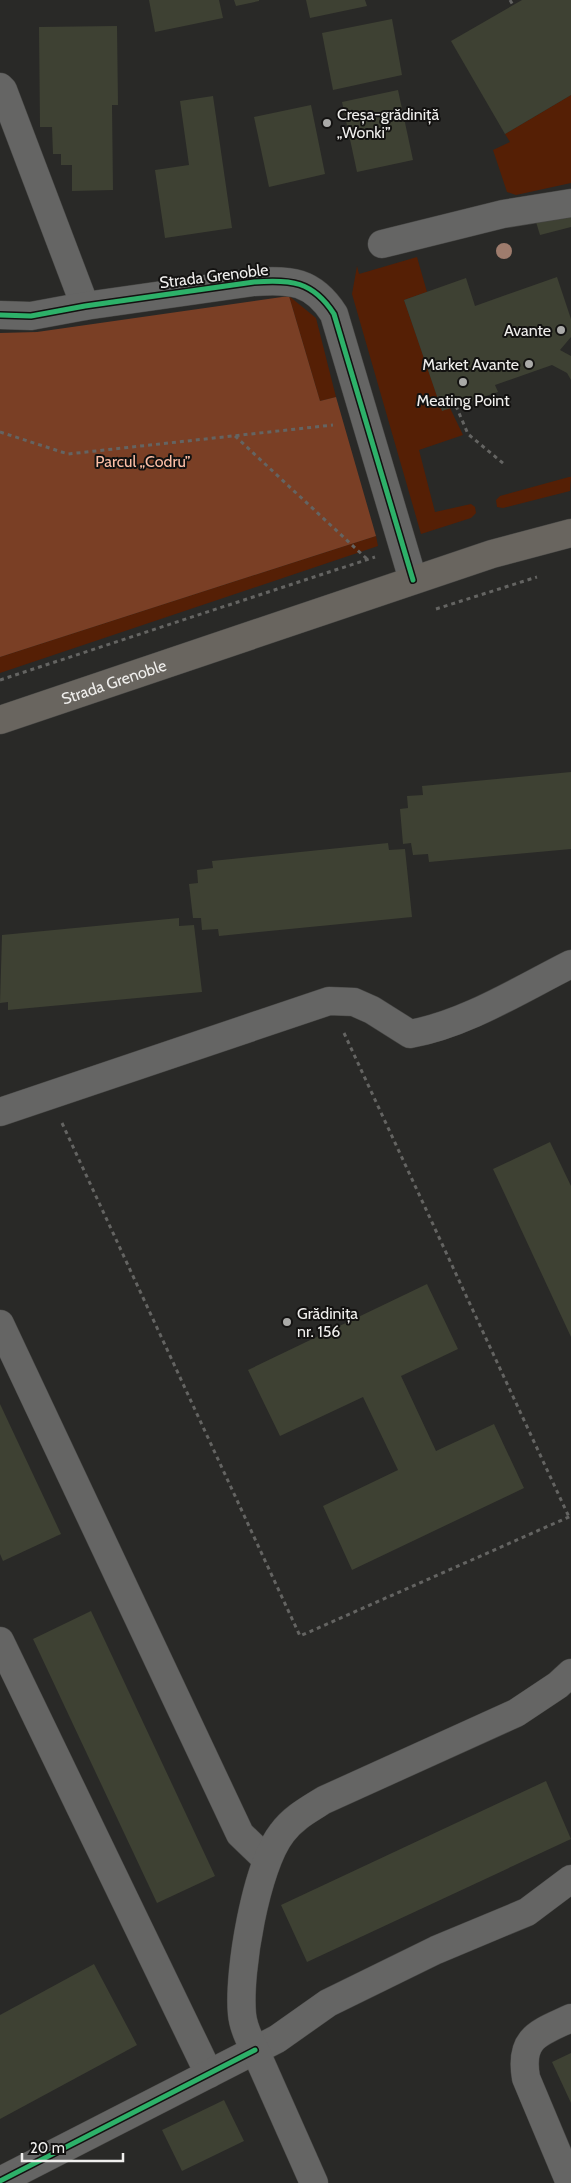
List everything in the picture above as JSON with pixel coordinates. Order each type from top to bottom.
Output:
[{"type":"main road","name":"Strada Grenoble","points":[[0,720],[492,554],[571,533]]},
{"type":"street","points":[[0,87],[3,90],[85,306]]},
{"type":"street","points":[[382,244],[503,214],[571,203]]},
{"type":"street","name":"Strada Grenoble","points":[[0,315],[31,316],[85,306],[279,280],[296,282],[325,300],[334,314],[413,580]]},
{"type":"street","points":[[0,1112],[329,1001],[354,1002],[372,1010],[410,1034],[432,1030],[464,1017],[571,964]]},
{"type":"street","points":[[0,1324],[240,1834],[266,1860]]},
{"type":"street","points":[[0,1641],[209,2074]]},
{"type":"street","points":[[314,2183],[256,2050],[249,2039],[242,2016],[242,1987],[253,1906],[266,1860],[280,1834],[295,1817],[324,1800],[516,1713],[558,1685],[571,1673]]},
{"type":"street","points":[[0,2181],[277,2039],[328,2002],[436,1950],[527,1912],[571,1879]]},
{"type":"street","points":[[570,2183],[526,2078],[524,2064],[527,2046],[534,2037],[571,2018]]},
{"type":"path","points":[[510,0],[513,6]]},
{"type":"path","points":[[456,406],[468,434],[504,464]]},
{"type":"path","points":[[0,432],[68,454],[333,425]]},
{"type":"path","points":[[235,436],[367,559]]},
{"type":"path","points":[[0,680],[403,547]]},
{"type":"path","points":[[49,1096],[300,1636],[570,1516],[329,1001]]},
{"type":"shaded area","points":[[571,95],[571,183],[516,195],[507,192],[493,150],[510,142],[505,134]]},
{"type":"shaded area","points":[[417,257],[427,292],[404,300],[442,410],[450,408],[463,435],[419,450],[435,512],[471,504],[475,507],[476,513],[471,518],[421,534],[352,294],[357,266],[359,274]]},
{"type":"shaded area","points":[[289,296],[316,318],[336,397],[320,401]]},
{"type":"shaded area","points":[[571,477],[570,491],[503,508],[497,507],[496,500],[500,496]]},
{"type":"shaded area","points":[[376,536],[378,546],[0,673],[0,657]]},
{"type":"green space","name":"Parcul „Codru”","points":[[289,296],[320,401],[336,397],[376,536],[0,657],[0,333],[37,332]]},
{"type":"building","points":[[149,0],[219,0],[223,18],[155,32]]},
{"type":"building","points":[[234,0],[259,0],[259,1],[236,6]]},
{"type":"building","points":[[306,0],[365,0],[367,6],[310,18]]},
{"type":"building","points":[[522,0],[571,0],[571,95],[505,134],[451,41]]},
{"type":"building","points":[[392,19],[402,75],[333,90],[322,33]]},
{"type":"building","points":[[117,26],[118,105],[112,105],[113,190],[72,191],[72,165],[61,165],[61,154],[53,154],[52,127],[40,127],[39,27]]},
{"type":"building","points":[[398,90],[413,160],[357,172],[342,102]]},
{"type":"building","points":[[213,96],[232,228],[165,238],[155,170],[189,165],[180,101]]},
{"type":"building","points":[[311,105],[325,174],[269,187],[254,117]]},
{"type":"building","points":[[571,213],[571,227],[540,235],[536,222]]},
{"type":"building","points":[[557,277],[571,319],[571,337],[560,350],[571,356],[571,380],[567,373],[552,365],[495,385],[498,392],[442,411],[404,300],[466,278],[475,306]]},
{"type":"building","points":[[571,772],[571,849],[429,862],[428,854],[413,855],[411,843],[403,844],[400,809],[408,808],[407,796],[423,795],[422,786]]},
{"type":"building","points":[[388,843],[389,850],[405,849],[412,917],[219,936],[218,929],[202,930],[201,918],[193,918],[189,884],[198,883],[197,870],[213,868],[212,861]]},
{"type":"building","points":[[179,918],[179,926],[194,925],[202,992],[8,1010],[8,1002],[0,1003],[2,935]]},
{"type":"building","points":[[550,1142],[571,1186],[571,1337],[493,1169]]},
{"type":"building","points":[[427,1284],[458,1349],[401,1376],[436,1451],[494,1424],[524,1488],[352,1570],[323,1506],[398,1470],[363,1397],[280,1436],[248,1370]]},
{"type":"building","points":[[0,1404],[61,1534],[3,1561],[0,1554]]},
{"type":"building","points":[[91,1611],[215,1876],[157,1903],[33,1639]]},
{"type":"building","points":[[546,1781],[571,1839],[307,1962],[281,1905]]},
{"type":"building","points":[[94,1964],[137,2045],[0,2119],[0,2015]]},
{"type":"building","points":[[571,2053],[571,2103],[552,2062]]},
{"type":"building","points":[[224,2100],[244,2141],[182,2171],[162,2130]]},
{"type":"cycle path","points":[[0,315],[31,316],[85,306],[254,282],[290,282],[300,284],[309,289],[318,295],[334,314],[413,580]]},
{"type":"cycle path","points":[[0,2181],[255,2050]]},
{"type":"place","name":"Creșa-grădiniță „Wonki”","points":[[327,123]]},
{"type":"place","name":"Avante","points":[[561,330]]},
{"type":"place","name":"Market Avante","points":[[529,364]]},
{"type":"place","name":"Meating Point","points":[[463,382]]},
{"type":"place","name":"Grădinița nr. 156","points":[[287,1322]]}]
